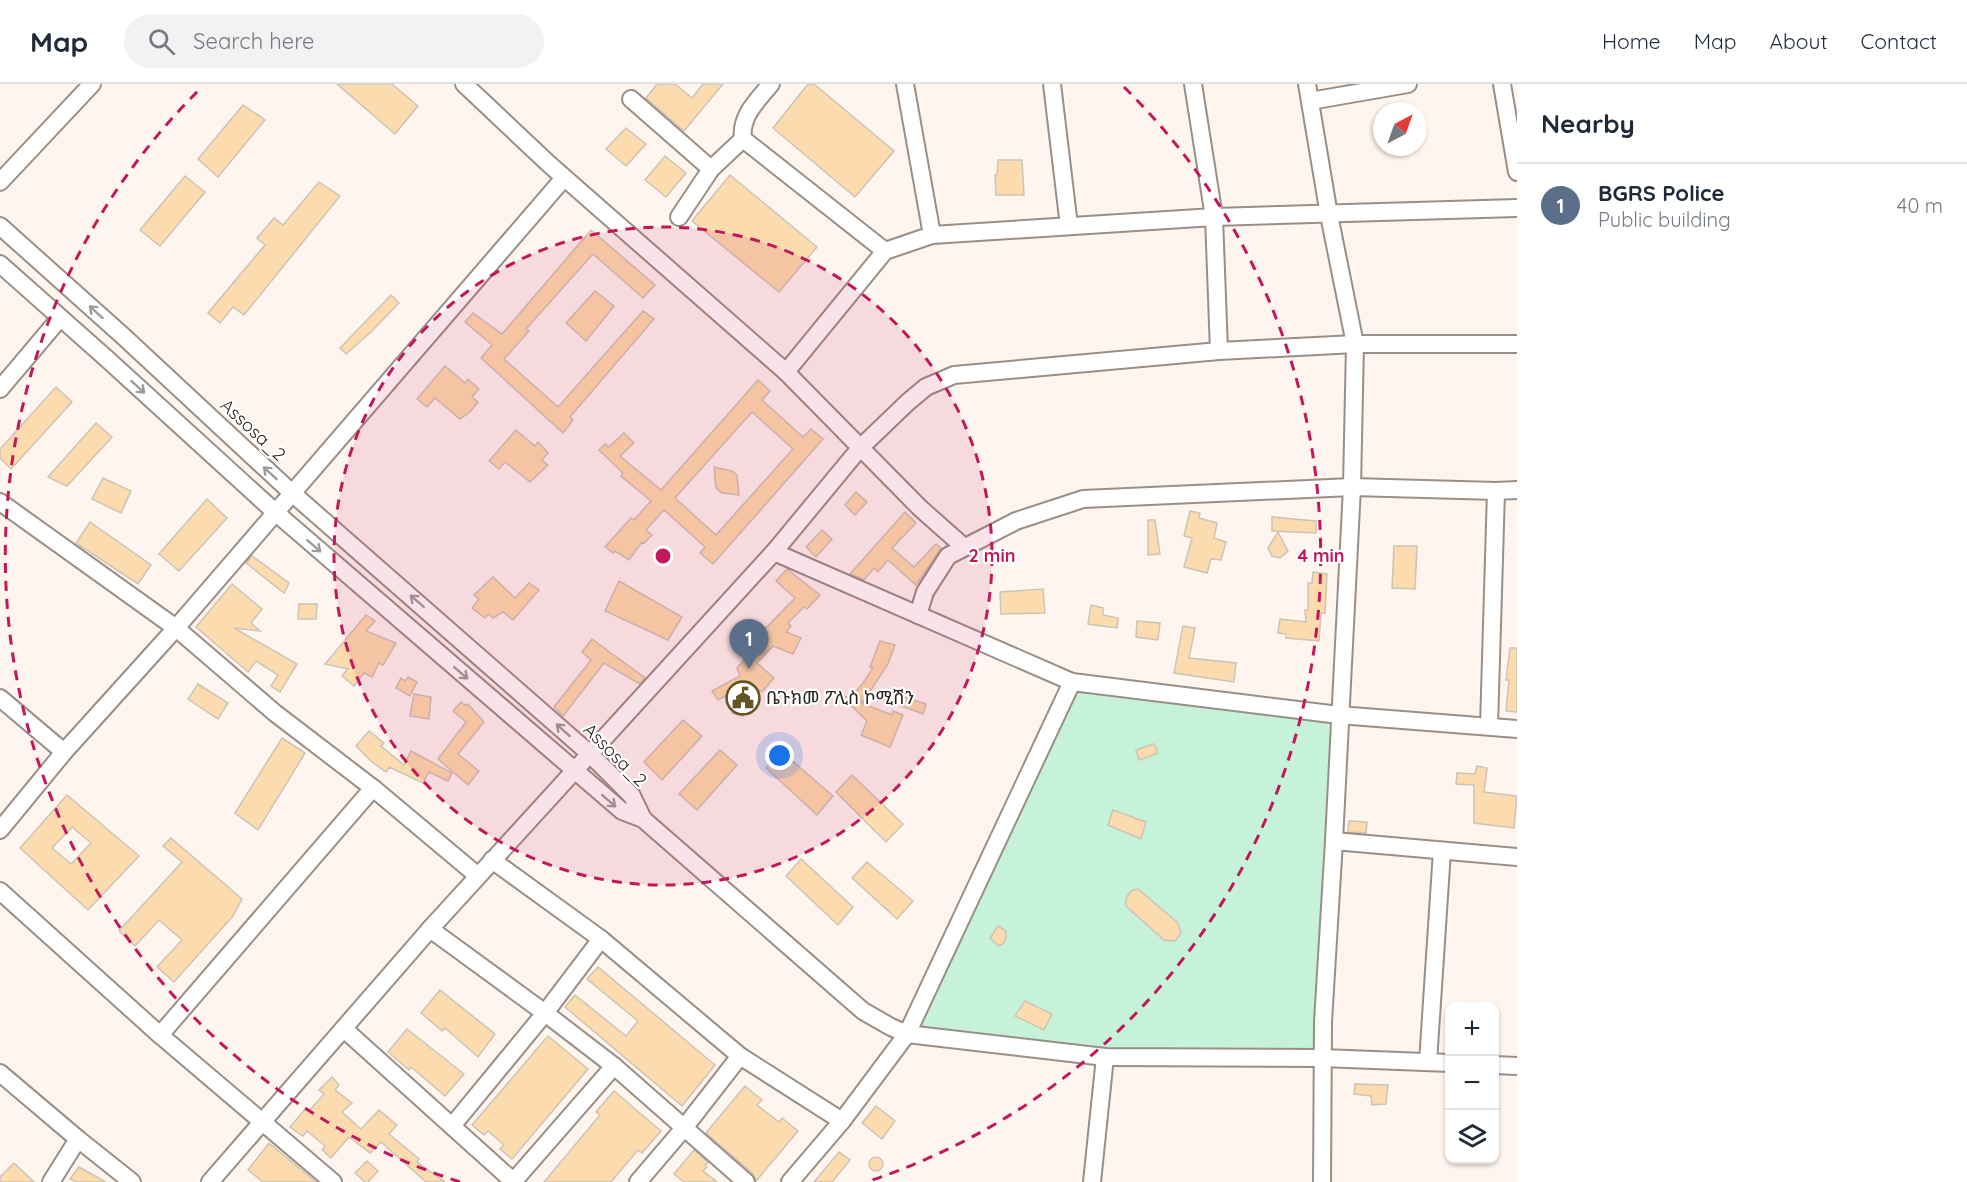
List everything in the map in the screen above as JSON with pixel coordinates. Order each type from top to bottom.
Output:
[{"type":"street","points":[[0,182],[92,84]]},
{"type":"street","points":[[464,84],[564,178],[786,372],[920,508],[964,547]]},
{"type":"street","points":[[771,84],[747,112],[742,129],[743,139],[885,251]]},
{"type":"street","points":[[905,84],[932,235]]},
{"type":"street","points":[[1052,84],[1069,226]]},
{"type":"street","points":[[1193,84],[1214,217],[1219,351]]},
{"type":"street","points":[[1322,1182],[1323,1022],[1352,487],[1355,344],[1329,215],[1308,92],[1408,84]]},
{"type":"street","points":[[1502,84],[1517,172]]},
{"type":"street","points":[[631,99],[711,169]]},
{"type":"street","points":[[679,217],[711,169],[743,139]]},
{"type":"street","points":[[0,830],[64,752],[176,628],[564,178]]},
{"type":"street","points":[[786,372],[885,251],[932,235],[1214,217],[1517,208]]},
{"type":"street","name":"Assosa_2","points":[[0,226],[123,336],[292,493],[590,754],[632,796],[643,819]]},
{"type":"street","name":"Assosa_2","points":[[0,264],[275,512],[621,811],[643,819]]},
{"type":"street","points":[[0,389],[60,318]]},
{"type":"street","points":[[106,358],[123,336]]},
{"type":"street","points":[[210,1182],[429,929],[774,552],[861,448],[926,387],[954,375],[1219,351],[1355,344],[1517,344]]},
{"type":"street","points":[[918,615],[925,592],[948,556],[1016,521],[1083,499],[1352,487],[1517,490]]},
{"type":"street","points":[[1489,726],[1496,491]]},
{"type":"street","points":[[0,502],[176,628],[275,713],[373,788],[478,876]]},
{"type":"street","points":[[774,552],[1072,682],[1340,715],[1517,729]]},
{"type":"street","points":[[790,1182],[842,1121],[907,1034],[1072,682]]},
{"type":"street","points":[[0,699],[64,752]]},
{"type":"street","points":[[160,1035],[373,788]]},
{"type":"street","points":[[643,819],[863,1011],[907,1034],[1105,1057],[1322,1058],[1445,1063]]},
{"type":"street","points":[[1334,841],[1517,857]]},
{"type":"street","points":[[1428,1062],[1442,851]]},
{"type":"street","points":[[492,860],[601,939],[740,1056],[842,1121]]},
{"type":"street","points":[[0,891],[160,1035],[333,1182]]},
{"type":"street","points":[[429,929],[545,1012],[614,1066],[746,1182]]},
{"type":"street","points":[[452,1126],[601,939]]},
{"type":"street","points":[[344,1029],[513,1182],[614,1066]]},
{"type":"street","points":[[638,1182],[740,1056]]},
{"type":"street","points":[[1092,1182],[1105,1057]]},
{"type":"street","points":[[1499,1065],[1517,1066]]},
{"type":"street","points":[[0,1073],[132,1182]]},
{"type":"street","points":[[51,1182],[78,1139]]},
{"type":"green space","points":[[1072,684],[1340,718],[1325,1060],[1097,1057],[908,1030]]},
{"type":"building","points":[[337,84],[392,84],[418,106],[395,134]]},
{"type":"building","points":[[657,84],[675,84],[692,98],[703,84],[723,84],[684,131],[646,98]]},
{"type":"building","points":[[808,84],[814,84],[894,151],[855,197],[773,128]]},
{"type":"building","points":[[243,105],[265,120],[218,177],[198,159]]},
{"type":"building","points":[[626,128],[646,144],[626,166],[606,149]]},
{"type":"building","points":[[665,156],[686,173],[666,197],[645,180]]},
{"type":"building","points":[[998,160],[1022,160],[1024,195],[996,195],[995,175],[997,175]]},
{"type":"building","points":[[730,175],[817,247],[779,292],[692,221]]},
{"type":"building","points":[[185,176],[205,192],[160,246],[140,230]]},
{"type":"building","points":[[319,182],[340,196],[244,315],[233,307],[220,323],[208,313],[265,245],[257,238],[274,218],[283,225]]},
{"type":"building","points":[[591,230],[655,285],[643,298],[593,254],[526,329],[529,331],[504,359],[558,407],[643,311],[654,319],[570,417],[573,420],[563,433],[481,358],[492,345],[465,322],[473,313],[502,334]]},
{"type":"building","points":[[595,291],[614,306],[586,341],[566,323]]},
{"type":"building","points":[[391,295],[399,303],[346,354],[340,348]]},
{"type":"building","points":[[445,366],[465,383],[468,379],[479,389],[472,397],[478,402],[460,419],[435,398],[427,407],[417,399]]},
{"type":"building","points":[[758,380],[770,391],[762,400],[803,437],[811,429],[823,439],[713,564],[700,553],[705,547],[664,510],[646,530],[652,535],[644,543],[642,542],[629,560],[605,547],[631,518],[634,520],[651,501],[621,476],[623,473],[599,450],[605,444],[609,447],[624,433],[634,443],[620,456],[661,490]],"holes":[[[752,412],[793,449],[716,535],[675,498]]]},
{"type":"building","points":[[56,387],[72,402],[11,469],[0,458],[0,449]]},
{"type":"building","points":[[96,423],[112,437],[67,486],[48,477]]},
{"type":"building","points":[[516,430],[535,446],[538,442],[548,453],[542,460],[548,465],[530,482],[505,462],[499,469],[489,461]]},
{"type":"building","points":[[714,467],[732,471],[737,475],[739,495],[722,493],[716,488]]},
{"type":"building","points":[[103,478],[131,491],[121,513],[92,499]]},
{"type":"building","points":[[856,492],[867,502],[855,515],[845,505]]},
{"type":"building","points":[[207,499],[227,518],[179,571],[159,554]]},
{"type":"building","points":[[1190,511],[1200,513],[1199,518],[1217,523],[1214,538],[1226,542],[1221,560],[1211,559],[1207,573],[1184,567],[1192,538],[1184,536]]},
{"type":"building","points":[[905,512],[916,523],[892,548],[914,567],[936,544],[941,548],[916,585],[888,560],[878,572],[874,568],[864,580],[850,574]]},
{"type":"building","points":[[1272,517],[1316,521],[1316,533],[1272,531]]},
{"type":"building","points":[[1148,520],[1155,520],[1160,554],[1148,555]]},
{"type":"building","points":[[90,522],[151,565],[138,584],[76,543]]},
{"type":"building","points":[[822,530],[832,539],[816,557],[806,547]]},
{"type":"building","points":[[1278,532],[1288,551],[1280,558],[1272,556],[1268,548]]},
{"type":"building","points":[[1394,546],[1417,546],[1415,589],[1392,588]]},
{"type":"building","points":[[252,556],[289,583],[284,593],[246,563]]},
{"type":"building","points":[[787,569],[820,595],[807,609],[804,607],[788,623],[791,626],[786,632],[801,638],[793,654],[773,646],[757,663],[774,678],[762,692],[756,690],[742,716],[732,713],[743,686],[718,700],[712,691],[740,676],[737,668],[761,642],[756,638],[795,598],[776,581]]},
{"type":"building","points":[[1313,572],[1327,574],[1325,613],[1321,613],[1319,641],[1286,638],[1286,634],[1278,633],[1280,619],[1306,622],[1308,583],[1312,583]]},
{"type":"building","points":[[493,577],[515,598],[529,583],[539,590],[513,620],[503,612],[493,618],[489,614],[485,618],[472,608],[479,599],[474,595]]},
{"type":"building","points":[[619,581],[682,617],[668,640],[605,611]]},
{"type":"building","points":[[232,584],[262,609],[251,623],[260,631],[234,628],[297,664],[280,692],[271,686],[278,675],[256,661],[248,672],[196,627]]},
{"type":"building","points":[[1043,589],[1045,613],[1001,614],[1000,592]]},
{"type":"building","points":[[299,604],[317,604],[316,619],[298,619]]},
{"type":"building","points":[[1091,605],[1103,608],[1103,615],[1118,618],[1117,628],[1088,624]]},
{"type":"building","points":[[366,615],[375,621],[366,631],[396,643],[383,665],[379,663],[372,677],[364,673],[354,686],[342,676],[348,669],[325,664]]},
{"type":"building","points":[[1137,621],[1160,623],[1158,640],[1136,637]]},
{"type":"building","points":[[1183,626],[1195,628],[1189,658],[1236,663],[1234,682],[1174,673]]},
{"type":"building","points":[[592,639],[645,678],[640,684],[604,663],[563,716],[554,707],[591,660],[582,652]]},
{"type":"building","points":[[880,641],[895,645],[888,664],[863,702],[854,694],[873,668],[870,667]]},
{"type":"building","points":[[1510,648],[1517,648],[1517,712],[1506,711],[1509,680],[1506,680]]},
{"type":"building","points":[[408,677],[417,682],[410,696],[396,688],[401,678],[405,681]]},
{"type":"building","points":[[198,684],[228,703],[218,719],[188,699]]},
{"type":"building","points":[[883,690],[926,704],[923,714],[880,698]]},
{"type":"building","points":[[414,694],[431,697],[429,719],[410,716]]},
{"type":"building","points":[[839,694],[892,715],[893,711],[903,715],[890,747],[861,735],[867,721]]},
{"type":"building","points":[[461,702],[468,704],[484,722],[458,754],[479,771],[468,785],[438,759],[466,722],[453,711]]},
{"type":"building","points":[[683,720],[702,736],[662,780],[644,762]]},
{"type":"building","points":[[369,731],[384,743],[381,746],[404,765],[411,751],[452,773],[448,781],[429,772],[423,783],[389,767],[386,772],[356,746]]},
{"type":"building","points":[[282,738],[305,753],[258,830],[235,813]]},
{"type":"building","points":[[1154,744],[1158,753],[1139,760],[1136,750]]},
{"type":"building","points":[[720,750],[737,765],[697,810],[679,794]]},
{"type":"building","points":[[781,751],[833,796],[817,815],[766,768]]},
{"type":"building","points":[[1477,766],[1487,768],[1484,792],[1517,796],[1514,828],[1474,823],[1474,785],[1456,784],[1457,773],[1475,774]]},
{"type":"building","points":[[852,775],[903,824],[886,842],[836,792]]},
{"type":"building","points":[[67,795],[139,856],[88,910],[20,848]],"holes":[[[72,827],[91,843],[71,864],[52,848]]]},
{"type":"building","points":[[1113,810],[1146,822],[1141,839],[1108,825]]},
{"type":"building","points":[[1349,821],[1367,822],[1366,833],[1348,832]]},
{"type":"building","points":[[171,838],[242,899],[233,916],[174,982],[157,967],[182,940],[159,920],[135,946],[119,931],[182,862],[163,846]]},
{"type":"building","points":[[801,859],[853,907],[838,925],[786,876]]},
{"type":"building","points":[[867,862],[913,901],[897,919],[852,878]]},
{"type":"building","points":[[1138,889],[1178,923],[1181,933],[1175,941],[1164,940],[1126,906],[1126,898],[1131,891]]},
{"type":"building","points":[[998,926],[1006,931],[1004,943],[999,946],[990,938]]},
{"type":"building","points":[[598,967],[715,1065],[682,1106],[565,1007],[575,995],[626,1036],[638,1021],[587,979]]},
{"type":"building","points":[[440,990],[495,1034],[478,1057],[445,1028],[442,1031],[421,1013]]},
{"type":"building","points":[[1025,1001],[1052,1014],[1044,1030],[1015,1016]]},
{"type":"building","points":[[407,1029],[464,1074],[445,1096],[411,1067],[409,1070],[388,1052]]},
{"type":"building","points":[[548,1036],[588,1069],[512,1159],[500,1149],[504,1145],[488,1131],[484,1135],[472,1125]]},
{"type":"building","points":[[332,1077],[339,1085],[335,1090],[352,1103],[342,1112],[361,1129],[379,1110],[397,1125],[389,1134],[419,1159],[417,1162],[445,1182],[426,1182],[381,1142],[370,1153],[349,1137],[331,1158],[322,1150],[325,1146],[307,1131],[303,1136],[290,1127],[306,1108],[309,1111],[324,1094],[319,1090]]},
{"type":"building","points":[[1355,1084],[1388,1085],[1386,1104],[1372,1105],[1371,1096],[1354,1094]]},
{"type":"building","points":[[745,1086],[762,1100],[757,1105],[779,1122],[782,1118],[798,1131],[756,1181],[753,1174],[706,1133]]},
{"type":"building","points":[[614,1091],[661,1131],[642,1153],[638,1150],[611,1182],[544,1182],[600,1115],[596,1112]]},
{"type":"building","points":[[876,1106],[895,1121],[882,1139],[862,1123]]},
{"type":"building","points":[[269,1143],[316,1182],[263,1182],[248,1170]]},
{"type":"building","points":[[694,1150],[708,1162],[703,1171],[717,1182],[684,1182],[674,1174]]},
{"type":"building","points":[[839,1152],[850,1160],[832,1182],[814,1182]]},
{"type":"building","points":[[876,1157],[881,1159],[883,1164],[881,1169],[876,1171],[871,1169],[869,1164],[871,1159]]},
{"type":"building","points":[[367,1161],[378,1171],[368,1182],[365,1182],[355,1173]]},
{"type":"building","points":[[14,1163],[34,1182],[0,1182],[0,1177]]},
{"type":"building","points":[[79,1167],[106,1182],[77,1182],[70,1179]]},
{"type":"place","name":"BGRS Police","points":[[749,669]]},
{"type":"place","name":"ቤጉክመ ፖሊስ ኮሚሽን","points":[[743,698]]}]
